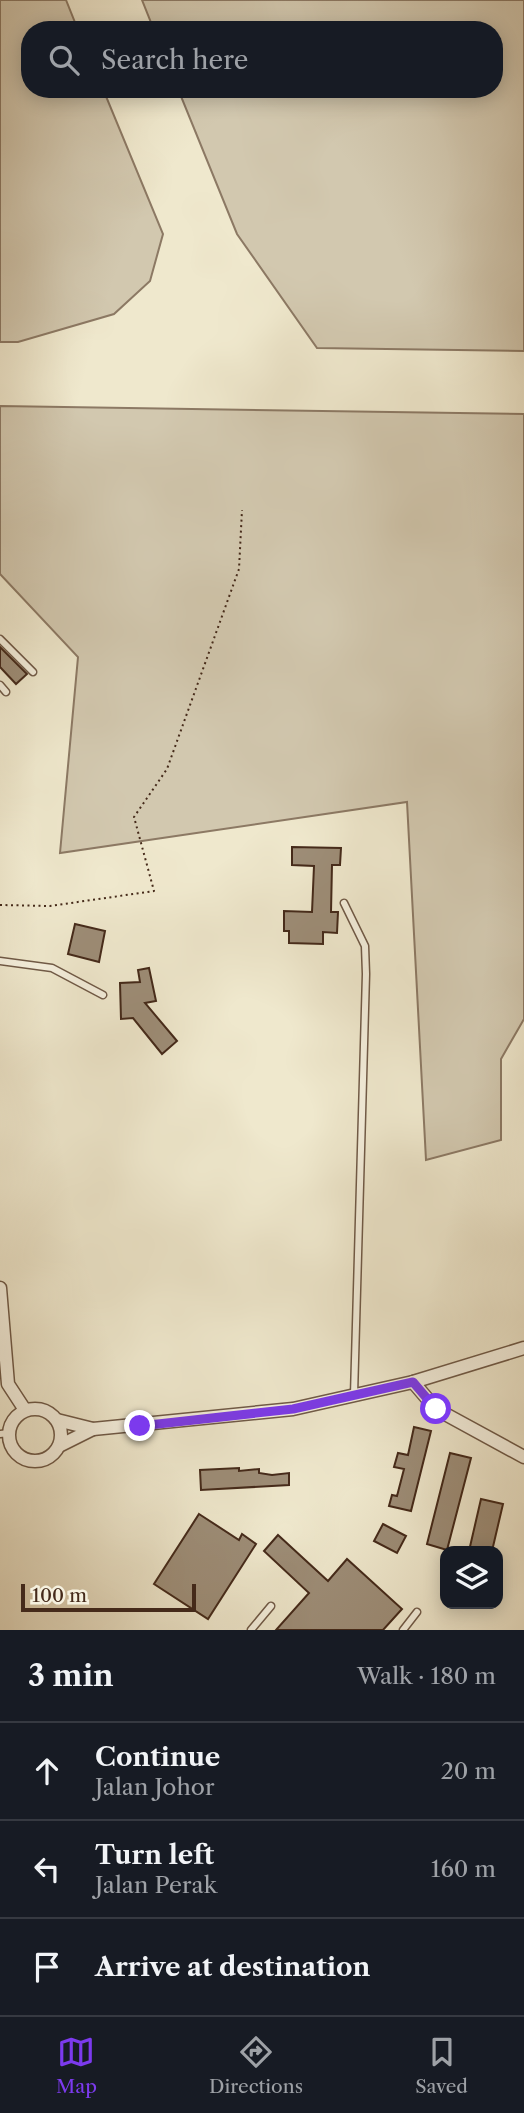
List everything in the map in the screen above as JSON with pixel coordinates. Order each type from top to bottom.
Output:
[{"type":"street","points":[[0,1288],[8,1384],[25,1410]]},
{"type":"street","points":[[93,1429],[59,1447],[47,1459],[30,1461],[15,1452],[4,1434],[13,1420],[25,1410],[43,1409],[57,1420],[93,1429],[293,1409],[413,1382],[524,1349]]},
{"type":"street","points":[[413,1382],[436,1409],[524,1457]]},
{"type":"street","points":[[57,1420],[62,1438],[59,1447]]},
{"type":"lane","points":[[0,639],[33,672]]},
{"type":"lane","points":[[0,685],[6,692]]},
{"type":"lane","points":[[344,903],[365,946],[366,974],[355,1395]]},
{"type":"lane","points":[[0,961],[52,968],[103,995]]},
{"type":"lane","points":[[251,1630],[271,1606]]},
{"type":"lane","points":[[403,1630],[417,1612]]},
{"type":"path","points":[[0,905],[50,906],[154,891],[134,817],[167,769],[239,569],[242,510]]},
{"type":"shaded area","points":[[0,0],[66,0],[74,21],[21,21],[21,98],[107,98],[163,234],[150,281],[114,314],[18,342],[0,342]]},
{"type":"shaded area","points":[[142,0],[524,0],[524,351],[317,348],[237,234],[182,98],[503,98],[503,21],[150,21]]},
{"type":"shaded area","points":[[0,406],[524,414],[524,1019],[501,1059],[501,1140],[426,1160],[407,802],[60,853],[78,657],[0,574]]},
{"type":"building","points":[[0,647],[27,674],[16,684],[0,667]]},
{"type":"building","points":[[292,847],[341,848],[340,865],[332,865],[331,912],[338,912],[337,933],[323,932],[323,944],[289,943],[289,931],[284,931],[284,911],[312,912],[314,866],[292,865]]},
{"type":"building","points":[[75,924],[105,931],[99,962],[68,954]]},
{"type":"building","points":[[149,968],[156,1001],[145,1003],[177,1041],[162,1054],[133,1018],[121,1019],[120,983],[140,982],[138,970]]},
{"type":"building","points":[[414,1427],[431,1431],[411,1511],[389,1506],[392,1495],[397,1496],[404,1469],[394,1467],[398,1453],[408,1455]]},
{"type":"building","points":[[450,1453],[471,1458],[448,1546],[440,1548],[427,1544]]},
{"type":"building","points":[[239,1468],[239,1471],[259,1469],[259,1473],[272,1475],[289,1473],[289,1485],[201,1490],[200,1470]]},
{"type":"building","points":[[481,1499],[503,1504],[493,1546],[470,1546]]},
{"type":"building","points":[[199,1514],[239,1540],[242,1534],[256,1544],[208,1619],[154,1584]]},
{"type":"building","points":[[383,1524],[406,1536],[397,1553],[374,1541]]},
{"type":"building","points":[[278,1535],[328,1581],[347,1559],[402,1609],[383,1630],[276,1630],[309,1593],[264,1551]]},
{"type":"route","points":[[140,1426],[293,1409],[413,1382],[436,1409]]}]
